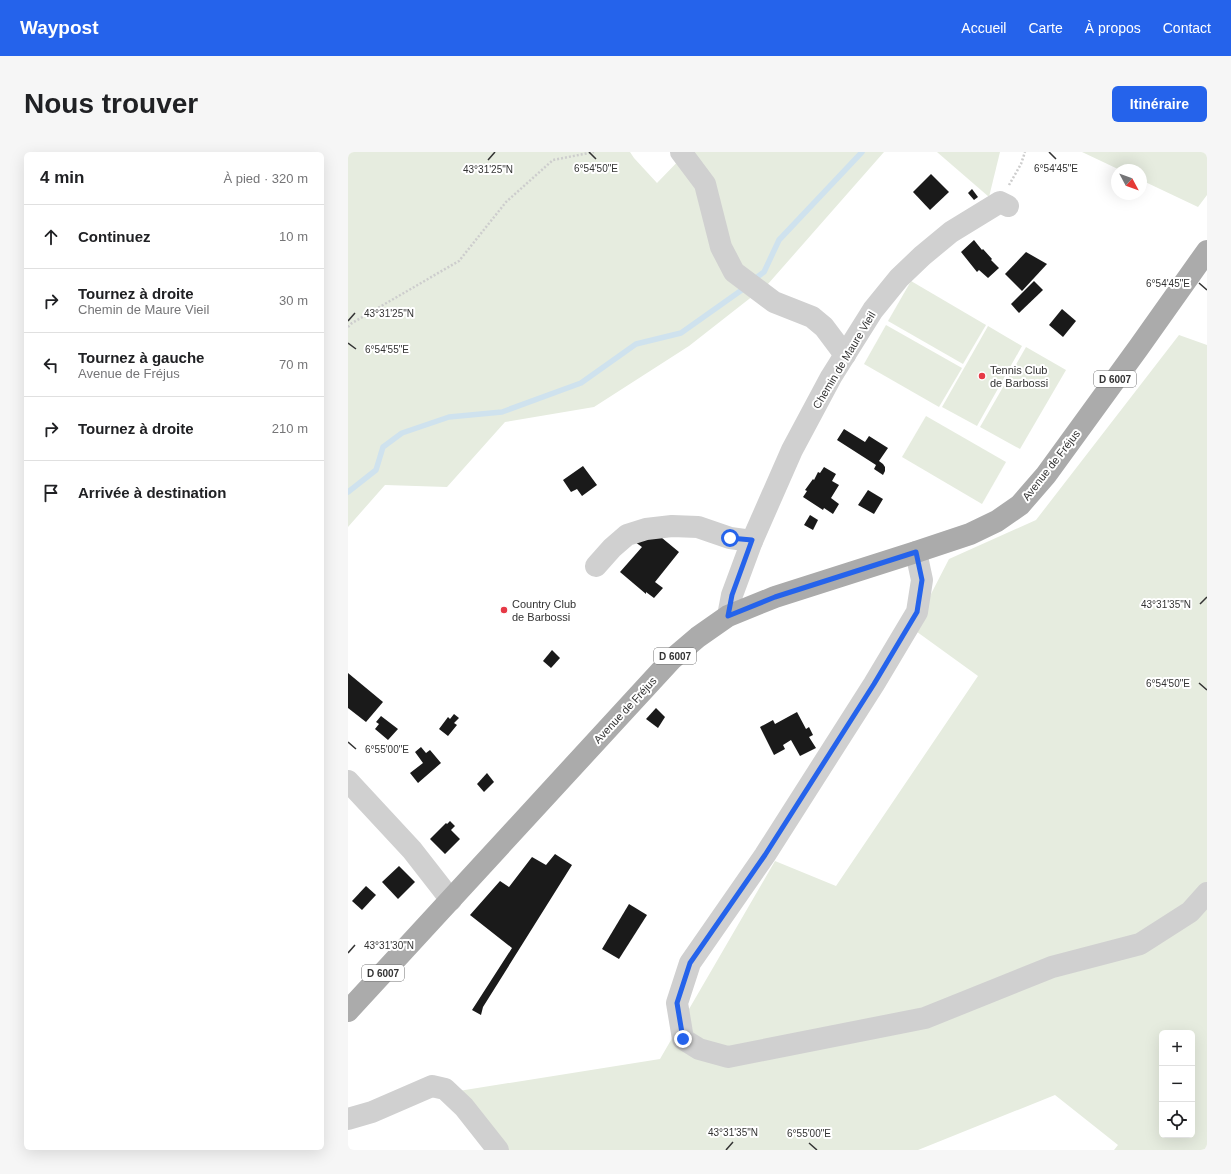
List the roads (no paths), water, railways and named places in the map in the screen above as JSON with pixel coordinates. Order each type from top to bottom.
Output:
[{"type":"main road","name":"Avenue de Fréjus","points":[[348,1011],[671,660],[698,637],[728,616],[775,597],[970,534],[997,521],[1020,505],[1046,475],[1207,251]]},
{"type":"street","points":[[681,152],[704,184],[721,247],[734,272],[774,302],[812,316],[824,327],[845,355]]},
{"type":"street","name":"Chemin de Maure Vieil","points":[[728,616],[732,595],[752,540],[792,450],[831,377],[873,310],[899,278],[922,256],[952,232],[1004,204]]},
{"type":"street","points":[[596,566],[612,548],[627,535],[646,529],[672,526],[698,527],[730,538],[752,540]]},
{"type":"street","points":[[916,552],[922,580],[917,612],[874,684],[765,855],[690,963],[677,1003],[683,1039],[700,1049],[728,1057],[925,1018],[1052,967],[1140,944],[1190,912],[1207,893]]},
{"type":"street","points":[[348,781],[412,850],[451,900]]},
{"type":"street","points":[[348,1119],[372,1112],[432,1086],[445,1089],[464,1108],[498,1150]]},
{"type":"waterway","points":[[753,280],[764,272],[779,240],[862,152]]},
{"type":"waterway","points":[[348,492],[376,470],[383,447],[402,433],[449,417],[502,412],[581,383],[636,344],[681,333],[746,287]]},
{"type":"place","name":"Tennis Club de Barbossi","points":[[982,376]]},
{"type":"place","name":"Country Club de Barbossi","points":[[504,610]]}]
